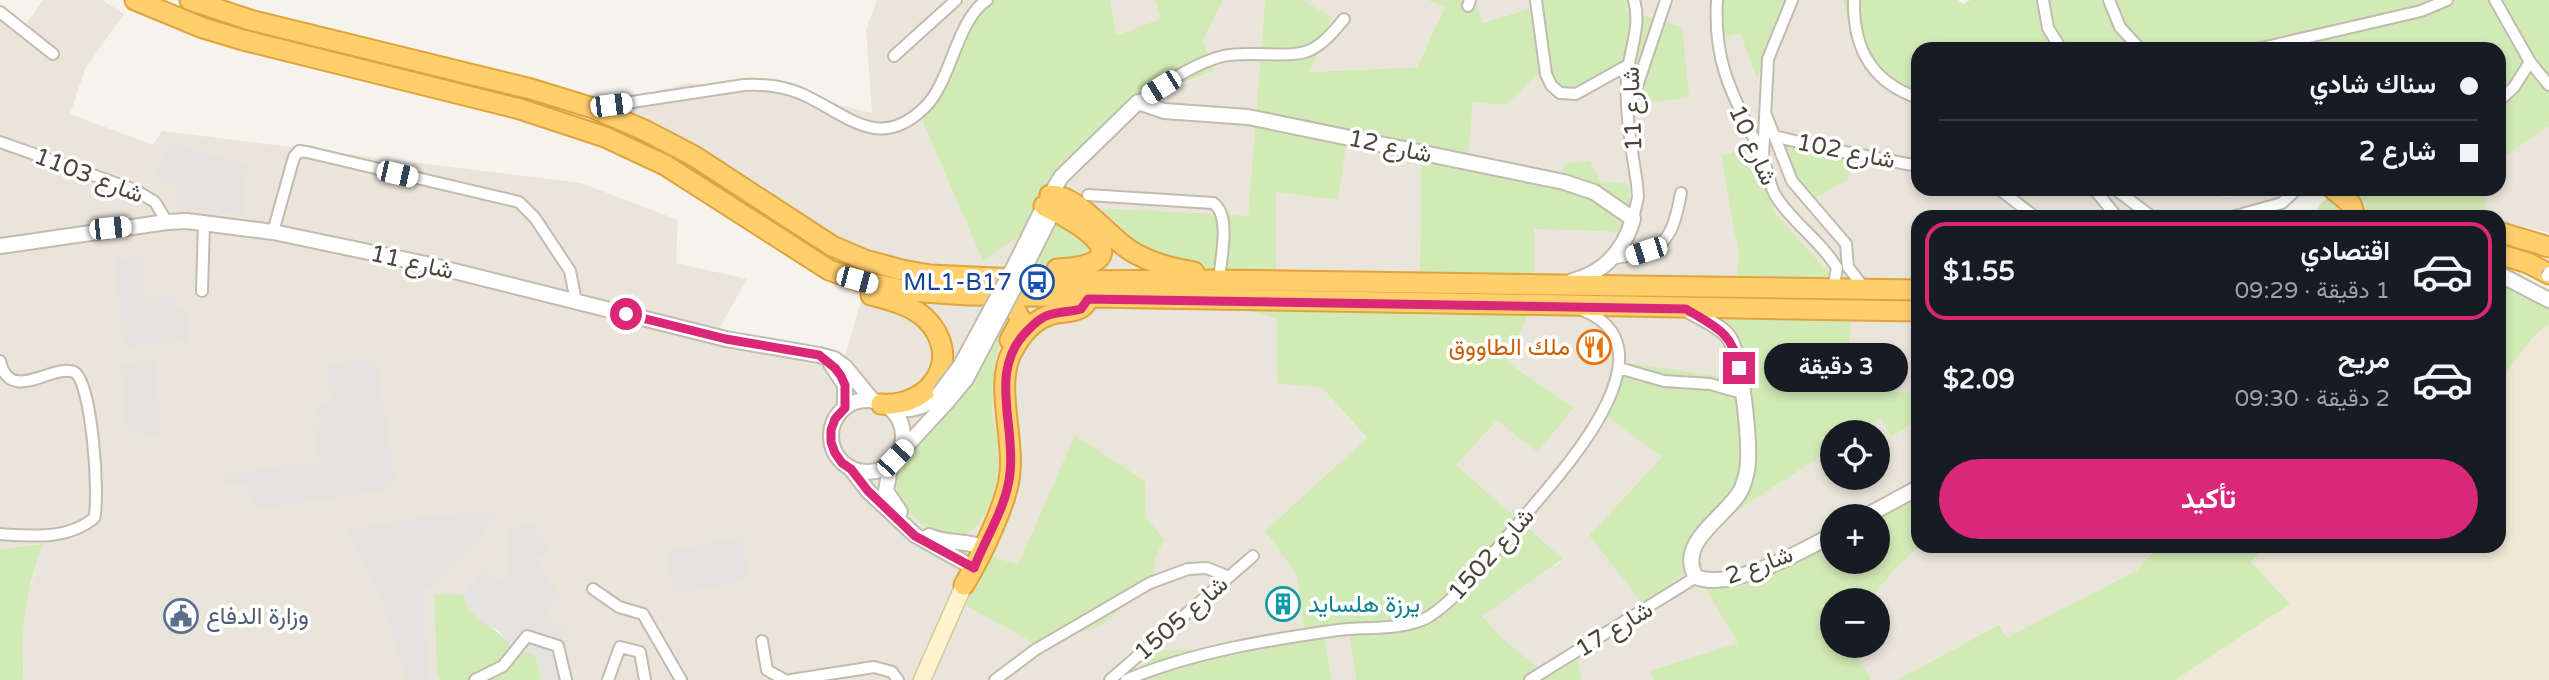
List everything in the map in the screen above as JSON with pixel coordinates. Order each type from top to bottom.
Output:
[{"type":"highway","points":[[135,0],[203,28],[243,40],[520,109],[605,137],[665,166],[829,270],[842,284],[913,309],[923,316],[936,332],[943,360],[935,381],[928,390],[909,401],[880,403]]},
{"type":"highway","points":[[190,0],[276,27],[531,89],[593,108],[694,156],[811,233],[851,255],[902,270],[970,277],[1058,281],[1911,290]]},
{"type":"highway","points":[[2341,196],[2351,204],[2353,210]]},
{"type":"highway","points":[[970,277],[1077,268],[1098,260],[1101,250],[1098,241],[1052,202]]},
{"type":"highway","points":[[1052,202],[1077,206],[1113,238],[1139,256],[1217,281]]},
{"type":"highway","points":[[2506,234],[2549,247]]},
{"type":"highway","points":[[2506,256],[2528,263],[2548,274]]},
{"type":"highway","points":[[829,270],[907,291],[1002,296],[1911,311]]},
{"type":"highway","points":[[964,585],[1000,487],[1004,446],[999,405],[1000,365],[1005,349],[1021,320],[1013,306],[1002,296]]},
{"type":"highway","points":[[978,546],[996,519],[1010,473],[1011,446],[1005,390],[1007,366],[1012,351],[1023,335],[1040,320],[1049,315],[1081,309],[1088,299]]},
{"type":"main road","points":[[922,680],[964,585]]},
{"type":"street","points":[[894,56],[956,0]]},
{"type":"street","points":[[1536,0],[1546,74],[1551,85],[1560,93],[1576,93],[1628,65]]},
{"type":"street","name":"شارع 11","points":[[1633,219],[1637,184],[1628,112],[1628,65],[1638,19],[1634,0]]},
{"type":"street","points":[[1628,112],[1665,0]]},
{"type":"street","name":"شارع 10","points":[[1717,0],[1718,44],[1725,77],[1763,157],[1769,181],[1778,200],[1866,289]]},
{"type":"street","points":[[1763,157],[1768,59],[1792,0]]},
{"type":"street","points":[[1854,0],[1857,34],[1867,62],[1885,82],[1911,95]]},
{"type":"street","points":[[2043,0],[2048,28],[2057,42]]},
{"type":"street","points":[[2109,0],[2120,27],[2134,42]]},
{"type":"street","points":[[2288,42],[2421,11],[2446,0]]},
{"type":"street","points":[[2495,0],[2530,62],[2549,86]]},
{"type":"street","points":[[593,108],[744,85],[763,85],[800,93],[851,120],[887,130],[906,123],[928,104],[966,28],[983,1]]},
{"type":"street","points":[[0,12],[54,54]]},
{"type":"street","points":[[851,469],[872,472],[893,460],[943,398],[966,379],[1052,202],[1088,149],[1138,102],[1174,79],[1214,59],[1238,54],[1307,52],[1321,43],[1344,19]]},
{"type":"street","points":[[2506,94],[2530,62]]},
{"type":"street","name":"شارع 12","points":[[1138,102],[1164,111],[1248,117],[1564,182],[1594,192],[1633,219]]},
{"type":"street","points":[[1766,115],[1792,181],[1846,244],[1843,267],[1833,289]]},
{"type":"street","name":"شارع 102","points":[[1774,136],[1911,165]]},
{"type":"street","name":"شارع 1103","points":[[0,142],[135,190],[155,202],[167,222]]},
{"type":"street","points":[[273,232],[294,157],[299,152],[307,152],[519,202],[535,218],[570,271],[576,301]]},
{"type":"street","points":[[1610,260],[1630,256],[1661,244],[1674,226],[1681,193]]},
{"type":"street","points":[[1088,195],[1202,202],[1218,206],[1223,213],[1224,225],[1217,281]]},
{"type":"street","points":[[2008,196],[2026,210]]},
{"type":"street","points":[[2100,196],[2111,210]]},
{"type":"street","points":[[2124,196],[2143,210]]},
{"type":"street","points":[[2257,210],[2282,203],[2290,196]]},
{"type":"street","points":[[1553,285],[1593,273],[1610,260],[1625,243],[1633,219]]},
{"type":"street","name":"شارع 11","points":[[0,246],[167,222],[204,223],[273,232],[426,264],[726,339],[834,359],[880,403]]},
{"type":"street","points":[[202,291],[204,223]]},
{"type":"street","points":[[2506,277],[2546,296],[2548,274]]},
{"type":"street","points":[[1570,305],[1593,314],[1607,326],[1617,347],[1619,368],[1664,381],[1710,384],[1742,393]]},
{"type":"street","points":[[1686,309],[1726,334],[1732,309]]},
{"type":"street","name":"شارع 2","points":[[1726,334],[1736,354],[1748,460],[1745,478],[1732,503],[1696,542],[1691,564],[1696,577],[1717,580],[1742,576],[1820,540]]},
{"type":"street","points":[[819,355],[841,376],[845,385],[845,408]]},
{"type":"street","points":[[0,361],[9,377],[18,381],[34,381],[70,371],[78,375],[82,381],[89,414],[97,500],[94,518],[78,530],[31,536],[0,534]]},
{"type":"street","name":"شارع 1502","points":[[1126,680],[1191,659],[1265,640],[1414,623],[1433,615],[1450,601],[1509,535],[1589,436],[1608,404],[1619,368]]},
{"type":"street","points":[[943,398],[904,410],[880,403],[853,403],[835,419],[831,442],[835,453],[868,491],[915,536],[970,566]]},
{"type":"street","points":[[880,403],[894,413],[903,435],[901,447],[893,460],[886,491],[891,502],[908,520],[938,540],[978,546]]},
{"type":"street","points":[[1889,504],[1911,492]]},
{"type":"street","name":"شارع 1505","points":[[1110,680],[1253,556]]},
{"type":"street","points":[[995,680],[1035,650],[1150,583],[1188,569],[1207,568],[1229,577]]},
{"type":"street","name":"شارع 17","points":[[1530,680],[1696,577]]},
{"type":"street","points":[[593,589],[618,607],[643,614],[681,680]]},
{"type":"street","points":[[475,680],[503,666],[527,636],[558,646],[566,680]]},
{"type":"street","points":[[762,641],[767,670],[785,680]]},
{"type":"street","points":[[608,680],[620,647],[640,652],[645,680]]},
{"type":"street","points":[[791,680],[874,667],[892,672],[898,680]]},
{"type":"shaded area","points":[[43,0],[102,0],[124,14],[85,69],[70,114],[153,145],[162,131],[581,183],[678,220],[676,263],[747,279],[712,341],[845,356],[865,288],[582,110],[688,83],[772,88],[872,113],[866,29],[877,0],[985,0],[922,120],[983,261],[1027,231],[1113,127],[1159,94],[1214,71],[1203,40],[1223,0],[1265,0],[1248,217],[1102,208],[1189,293],[1278,319],[1277,382],[1322,388],[1367,439],[1265,531],[1297,576],[1304,627],[1348,626],[1356,680],[1332,680],[1324,635],[1211,649],[1155,650],[1131,680],[542,680],[535,655],[516,657],[499,631],[483,623],[469,610],[434,594],[437,676],[441,680],[24,680],[22,640],[27,601],[42,544],[0,549],[0,15],[25,25]]},
{"type":"shaded area","points":[[1110,0],[1155,0],[1162,19],[1117,35]]},
{"type":"shaded area","points":[[1302,0],[1427,0],[1445,7],[1417,67],[1309,72],[1332,18]]},
{"type":"shaded area","points":[[1475,0],[1534,0],[1535,7],[1481,23]]},
{"type":"shaded area","points":[[1628,0],[1716,0],[1721,39],[1740,33],[1791,0],[1843,0],[1852,38],[1878,75],[1911,88],[1911,196],[2277,196],[2280,210],[1911,210],[1911,392],[1847,390],[1853,299],[1776,214],[1751,147],[1721,156],[1739,258],[1735,300],[1720,317],[1732,368],[1731,378],[1602,413],[1663,456],[1589,535],[1695,552],[1726,518],[1820,457],[1820,490],[1890,490],[1890,435],[1891,437],[1911,425],[1911,500],[1890,510],[1890,504],[1820,504],[1820,544],[1788,560],[1704,586],[1739,643],[1651,671],[1653,680],[1582,680],[1578,660],[1547,674],[1502,638],[1481,615],[1563,560],[1456,465],[1497,419],[1574,408],[1507,362],[1534,302],[1534,229],[1617,232],[1563,178],[1467,170],[1473,101],[1506,105],[1541,70],[1616,67],[1688,98],[1631,11]]},
{"type":"shaded area","points":[[2549,126],[2549,233],[2506,222],[2506,210],[2486,210],[2485,196],[2506,196],[2506,155]]},
{"type":"shaded area","points":[[1347,142],[1421,162],[1420,273],[1276,275],[1276,192],[1338,200]]},
{"type":"shaded area","points":[[169,143],[249,165],[243,188],[245,216],[174,207],[180,189],[155,179]]},
{"type":"shaded area","points":[[142,257],[146,298],[175,296],[176,310],[186,309],[189,341],[123,347],[115,259]]},
{"type":"shaded area","points":[[2549,324],[2549,680],[2175,680],[2290,604],[2251,562],[2259,553],[2506,553],[2506,373],[2534,336]]},
{"type":"shaded area","points":[[156,358],[160,434],[142,435],[124,426],[121,364]]},
{"type":"shaded area","points":[[377,360],[395,480],[388,490],[273,507],[252,507],[246,485],[224,486],[223,474],[318,461],[313,424],[320,422],[316,406],[331,401],[327,366],[346,361]]},
{"type":"shaded area","points":[[498,511],[471,552],[423,592],[428,680],[406,680],[383,603],[345,530],[436,515]]},
{"type":"shaded area","points":[[533,524],[550,551],[536,557],[560,597],[547,611],[556,623],[565,626],[570,636],[567,647],[571,674],[579,680],[542,680],[535,655],[525,652],[516,657],[499,631],[483,623],[469,610],[463,595],[483,568],[497,579],[505,581],[510,553],[506,529]]},
{"type":"shaded area","points":[[742,537],[749,580],[673,594],[666,551]]},
{"type":"shaded area","points":[[1912,553],[2152,553],[2137,570],[2007,639],[1997,625],[1897,680],[1871,680],[1859,658],[1890,658],[1890,588],[1879,588]]},
{"type":"green space","points":[[985,0],[1110,0],[1117,35],[1161,19],[1155,0],[1223,0],[1203,40],[1214,71],[1177,85],[1143,104],[1076,169],[1027,231],[983,261],[922,120],[964,15]]},
{"type":"green space","points":[[1265,0],[1302,0],[1332,17],[1310,72],[1417,67],[1445,7],[1427,0],[1475,0],[1482,23],[1535,7],[1534,0],[1628,0],[1631,11],[1682,27],[1689,98],[1631,104],[1639,79],[1616,68],[1562,96],[1541,71],[1506,105],[1473,102],[1467,170],[1562,178],[1564,164],[1590,161],[1600,181],[1628,184],[1629,210],[1617,232],[1534,229],[1534,302],[1507,362],[1574,408],[1537,452],[1497,420],[1456,465],[1563,559],[1482,616],[1502,638],[1547,674],[1578,660],[1582,680],[1356,680],[1348,626],[1304,627],[1297,576],[1265,531],[1367,438],[1322,388],[1277,383],[1277,319],[1189,293],[1101,208],[1248,216]],"holes":[[[1347,142],[1421,162],[1420,273],[1276,275],[1276,192],[1338,200]]]},
{"type":"green space","points":[[1716,0],[1791,0],[1757,79],[1740,33],[1720,39]]},
{"type":"green space","points":[[1843,0],[1958,0],[1963,4],[1970,0],[2549,0],[2549,126],[2506,155],[2506,42],[1911,42],[1911,88],[1878,75],[1852,38]]},
{"type":"green space","points":[[1778,137],[1853,157],[1847,181],[1808,201],[1793,176]]},
{"type":"green space","points":[[1751,147],[1776,214],[1853,299],[1847,390],[1911,392],[1911,425],[1891,437],[1890,420],[1820,420],[1820,457],[1726,518],[1708,533],[1687,572],[1642,603],[1589,535],[1662,457],[1602,413],[1620,362],[1731,378],[1729,347],[1720,317],[1734,300],[1739,258],[1721,156]]},
{"type":"green space","points":[[2330,196],[2485,196],[2486,210],[2316,210]]},
{"type":"green space","points":[[1059,224],[1072,226],[1095,252],[1070,265],[1033,264],[1053,227]]},
{"type":"green space","points":[[2506,267],[2549,295],[2549,324],[2534,336],[2506,373]]},
{"type":"green space","points":[[1009,309],[1012,312],[995,363],[992,415],[998,454],[991,501],[973,529],[951,537],[937,535],[903,504],[897,493],[898,477],[904,462],[962,394]]},
{"type":"green space","points":[[1075,435],[1145,481],[1146,517],[1164,540],[1156,556],[1152,583],[1100,626],[1039,646],[967,606],[982,553],[1018,565]]},
{"type":"green space","points":[[1911,500],[1912,553],[1879,588],[1820,588],[1820,658],[1859,658],[1871,680],[1653,680],[1650,671],[1738,643],[1704,586],[1788,560],[1820,544],[1820,574],[1890,574],[1890,510]]},
{"type":"green space","points":[[43,544],[26,611],[24,680],[0,680],[0,549]]},
{"type":"green space","points":[[2152,553],[2259,553],[2251,562],[2290,604],[2175,680],[1897,680],[1998,625],[2007,638],[2137,570]]},
{"type":"green space","points":[[434,594],[463,595],[474,614],[503,637],[516,656],[525,652],[535,655],[542,680],[441,680],[437,676]]},
{"type":"green space","points":[[1324,635],[1332,680],[1131,680],[1155,650],[1211,649]]},
{"type":"place","name":"ML1-B17","points":[[1037,282]]},
{"type":"place","name":"ملك الطاووق","points":[[1594,347]]},
{"type":"place","name":"يرزة هلسايد","points":[[1283,604]]},
{"type":"place","name":"وزارة الدفاع","points":[[181,616]]},
{"type":"route","points":[[626,314],[726,339],[819,355],[835,368],[845,385],[845,408],[835,419],[831,430],[831,442],[842,463],[851,469],[868,491],[915,536],[974,568],[996,519],[1010,473],[1011,446],[1005,390],[1008,360],[1023,335],[1040,320],[1049,315],[1081,309],[1090,298],[1686,309],[1726,334],[1734,348],[1739,368]]}]
